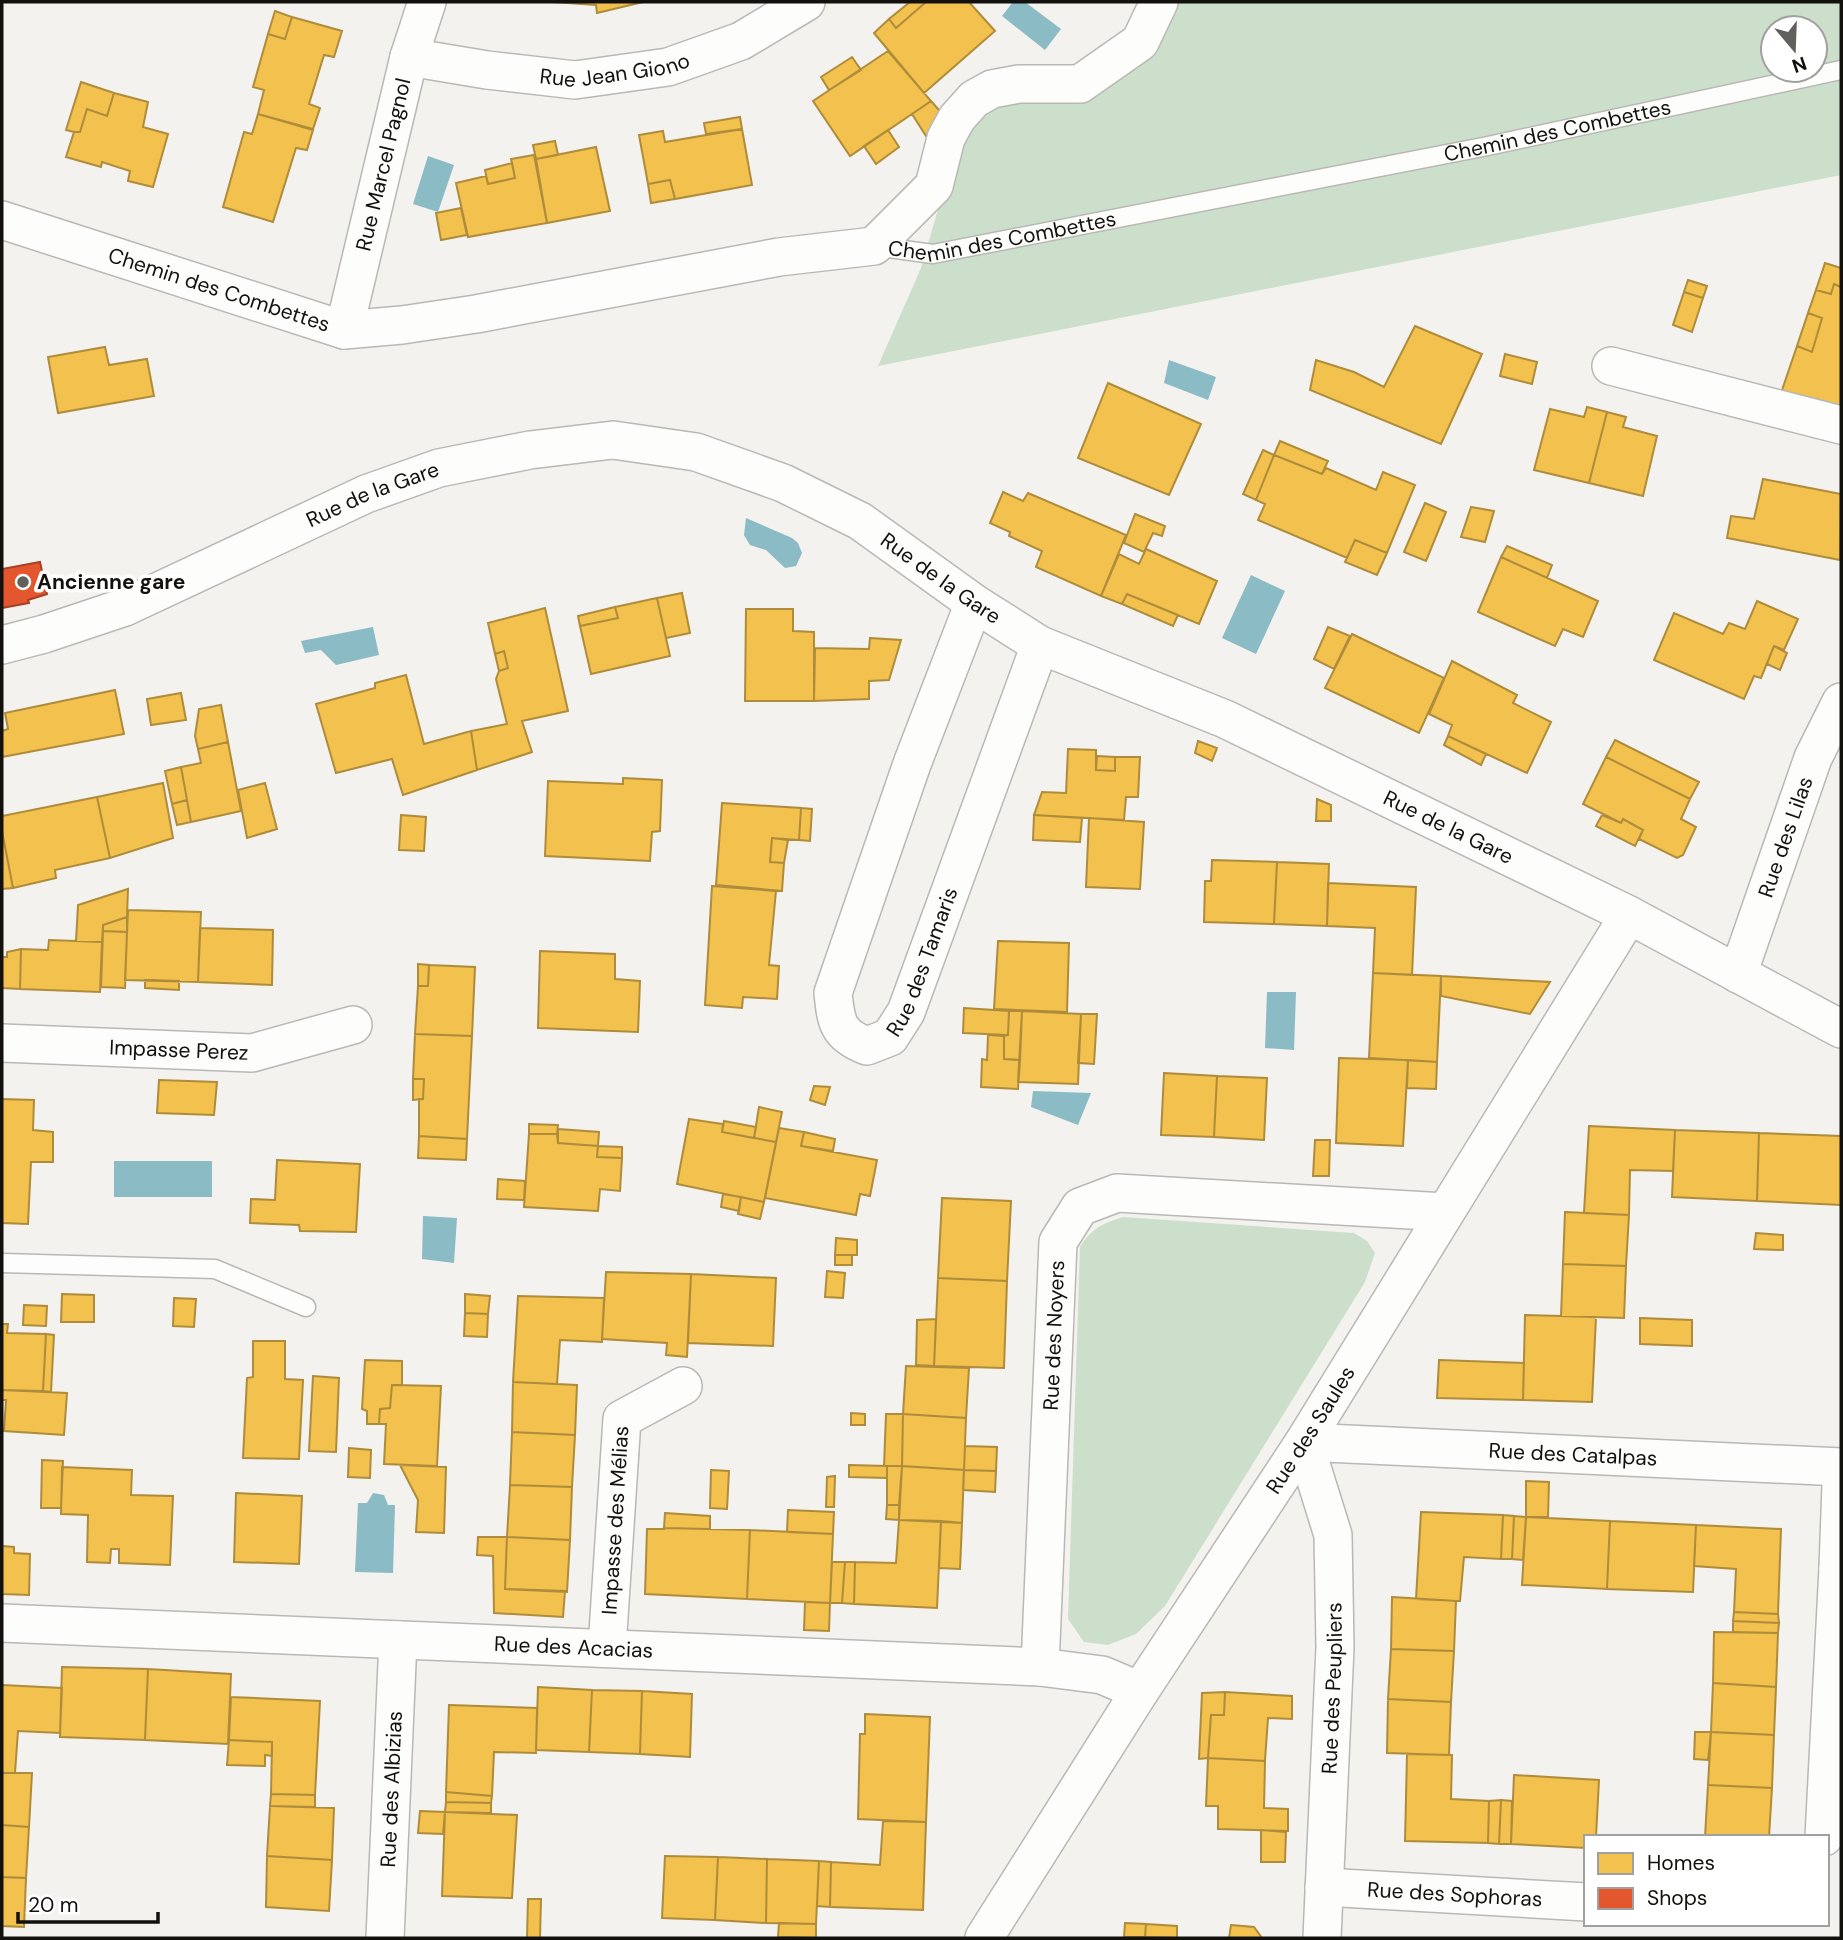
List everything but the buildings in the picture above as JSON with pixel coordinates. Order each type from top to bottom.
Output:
[{"type":"street","name":"Rue Marcel Pagnol","points":[[344,330],[409,57],[427,2]]},
{"type":"street","name":"Rue Jean Giono","points":[[409,57],[487,70],[575,80],[668,67],[741,41],[806,2]]},
{"type":"street","points":[[874,246],[934,186],[946,138],[957,118],[974,99],[992,89],[1018,84],[1080,84],[1140,41],[1159,2]]},
{"type":"street","name":"Chemin des Combettes","points":[[2,220],[344,330],[476,314],[779,257],[874,246]]},
{"type":"street","points":[[1611,366],[1841,425]]},
{"type":"street","name":"Rue de la Gare","points":[[2,645],[125,607],[366,494],[439,468],[530,450],[613,440],[696,452],[783,483],[860,521],[974,603],[1041,645],[1225,719],[1629,915],[1841,1029]]},
{"type":"street","name":"Rue des Tamaris","points":[[974,603],[912,764],[833,993],[836,1021],[850,1039],[867,1046],[890,1037],[906,1012],[1041,645]]},
{"type":"street","name":"Rue des Lilas","points":[[1738,974],[1813,758],[1841,702]]},
{"type":"street","name":"Rue des Saules","points":[[984,1938],[1140,1691],[1304,1442],[1629,915]]},
{"type":"street","name":"Impasse Perez","points":[[2,1043],[252,1053],[353,1025]]},
{"type":"street","name":"Rue des Noyers","points":[[1040,1667],[1058,1242],[1080,1206],[1117,1193],[1445,1212]]},
{"type":"street","name":"Impasse des Mélias","points":[[607,1648],[622,1419],[683,1387]]},
{"type":"street","name":"Rue des Catalpas","points":[[1304,1442],[1841,1467]]},
{"type":"street","name":"Rue des Peupliers","points":[[1304,1442],[1333,1535],[1335,1647],[1322,1938]]},
{"type":"street","points":[[1824,1835],[1840,1568],[1841,1485]]},
{"type":"street","name":"Rue des Acacias","points":[[2,1623],[1040,1667],[1102,1675],[1140,1691]]},
{"type":"street","name":"Rue des Albizias","points":[[385,1938],[398,1640]]},
{"type":"street","name":"Rue des Sophoras","points":[[1324,1887],[1584,1902]]},
{"type":"lane","name":"Chemin des Combettes","points":[[874,246],[933,254],[1488,146],[1841,70]]},
{"type":"lane","points":[[2,1262],[215,1269],[306,1307]]},
{"type":"green space","points":[[1175,2],[1841,2],[1841,175],[878,366],[921,268],[962,127],[1010,98],[1086,95],[1115,83],[1168,25]]},
{"type":"green space","points":[[1123,1217],[1354,1233],[1367,1241],[1375,1253],[1365,1282],[1165,1606],[1136,1634],[1108,1645],[1084,1642],[1068,1619],[1080,1247],[1098,1228]]},
{"type":"water","points":[[1013,2],[1025,2],[1061,29],[1045,50],[1002,16]]},
{"type":"water","points":[[428,156],[454,165],[438,212],[413,204]]},
{"type":"water","points":[[1169,360],[1216,377],[1208,400],[1164,383]]},
{"type":"water","points":[[746,518],[798,543],[802,553],[796,566],[785,568],[766,550],[750,545],[744,535]]},
{"type":"water","points":[[1251,575],[1285,591],[1256,654],[1222,638]]},
{"type":"water","points":[[373,627],[379,655],[336,665],[321,650],[305,653],[301,641]]},
{"type":"water","points":[[1267,992],[1296,992],[1294,1050],[1265,1048]]},
{"type":"water","points":[[1033,1091],[1091,1093],[1078,1125],[1031,1107]]},
{"type":"water","points":[[114,1161],[212,1161],[212,1197],[114,1197]]},
{"type":"water","points":[[423,1216],[457,1218],[454,1263],[422,1259]]},
{"type":"water","points":[[373,1493],[384,1495],[388,1505],[395,1505],[393,1573],[355,1572],[358,1503],[367,1503]]},
{"type":"place","name":"Ancienne gare","points":[[23,582]]}]
